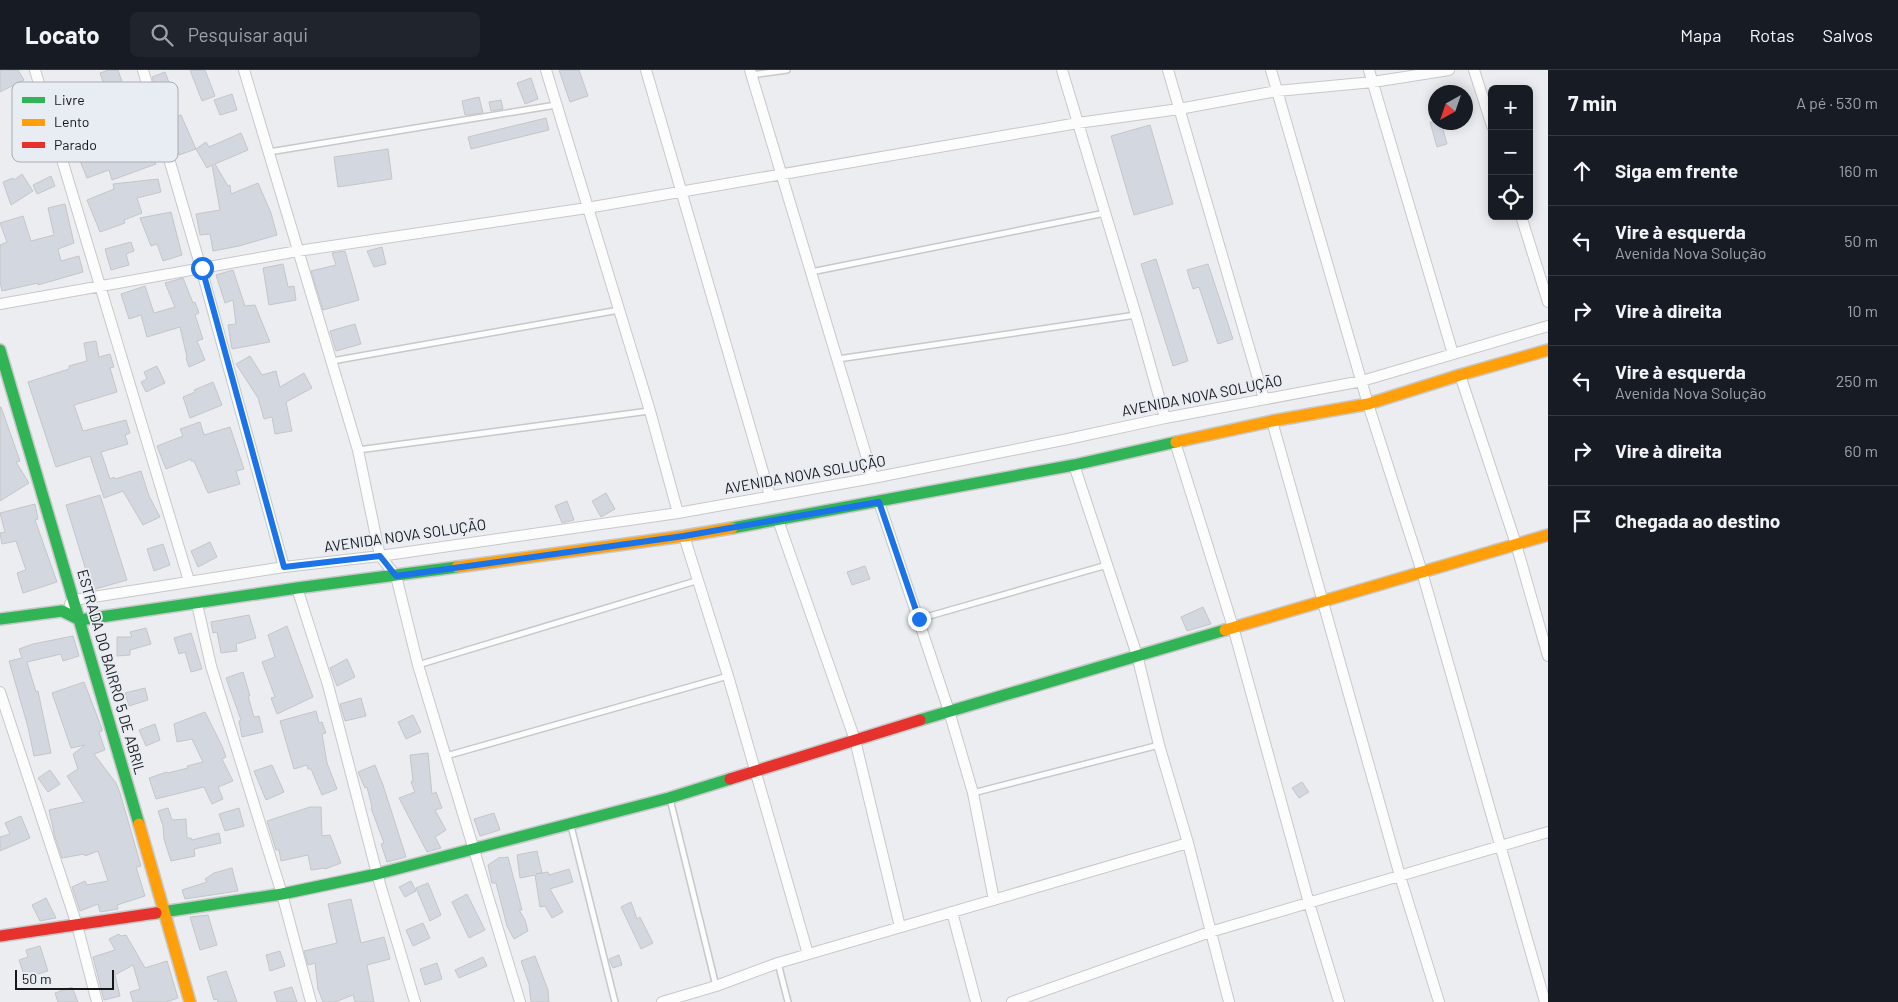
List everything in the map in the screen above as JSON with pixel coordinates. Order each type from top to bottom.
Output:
[{"type":"street","points":[[35,70],[39,82]]},
{"type":"street","points":[[143,70],[147,82]]},
{"type":"street","points":[[244,70],[358,450],[380,556],[396,576],[418,665],[520,1002]]},
{"type":"street","points":[[546,70],[650,411],[678,513]]},
{"type":"street","points":[[646,70],[770,496]]},
{"type":"street","points":[[1062,70],[1165,418]]},
{"type":"street","points":[[1168,70],[1264,399]]},
{"type":"street","points":[[1270,70],[1368,404],[1422,572],[1545,1002]]},
{"type":"street","points":[[1369,70],[1453,354]]},
{"type":"street","points":[[0,304],[298,251],[588,208],[1078,123],[1277,91],[1373,82],[1449,70]]},
{"type":"street","points":[[1474,70],[1488,114]]},
{"type":"street","points":[[751,72],[873,478]]},
{"type":"street","points":[[62,162],[189,581]]},
{"type":"street","points":[[170,162],[202,268],[284,567]]},
{"type":"street","points":[[1522,220],[1548,302]]},
{"type":"street","name":"AVENIDA NOVA SOLUÇÃO","points":[[74,600],[284,567],[380,556],[678,513],[873,478],[1068,440],[1165,418],[1362,381],[1548,326]]},
{"type":"street","name":"ESTRADA DO BAIRRO 5 DE ABRIL","points":[[0,350],[190,1002]]},
{"type":"street","points":[[62,611],[80,620],[297,588],[684,536],[778,520],[1074,464],[1272,421],[1368,404],[1548,350]]},
{"type":"street","points":[[1460,375],[1516,544],[1548,656]]},
{"type":"street","points":[[1272,421],[1400,876],[1438,1002]]},
{"type":"street","points":[[1175,442],[1233,627],[1309,903],[1339,1002]]},
{"type":"street","points":[[1074,464],[1137,655],[1159,745],[1188,843],[1229,1002]]},
{"type":"street","points":[[879,502],[949,711],[973,794],[994,900]]},
{"type":"street","points":[[778,520],[855,740],[900,928]]},
{"type":"street","points":[[0,936],[165,913],[282,894],[377,874],[474,850],[669,798],[949,711],[1548,535]]},
{"type":"street","points":[[684,536],[700,580],[808,954]]},
{"type":"street","points":[[297,588],[328,685],[377,874],[415,1002]]},
{"type":"street","points":[[0,620],[62,611],[74,600]]},
{"type":"street","points":[[197,604],[224,709],[282,894],[311,1002]]},
{"type":"street","points":[[0,692],[76,925],[97,1002]]},
{"type":"street","points":[[1012,1002],[1033,999],[1210,932],[1548,832]]},
{"type":"street","points":[[662,1002],[716,986],[778,963],[1188,843]]},
{"type":"street","points":[[952,912],[976,1002]]},
{"type":"lane","points":[[751,72],[787,70]]},
{"type":"lane","points":[[269,152],[557,105]]},
{"type":"lane","points":[[811,272],[1105,213]]},
{"type":"lane","points":[[331,362],[619,310]]},
{"type":"lane","points":[[838,360],[1136,315]]},
{"type":"lane","points":[[358,450],[650,411]]},
{"type":"lane","points":[[919,619],[1107,565]]},
{"type":"lane","points":[[418,665],[700,580]]},
{"type":"lane","points":[[446,756],[728,676]]},
{"type":"lane","points":[[973,794],[1159,745]]},
{"type":"lane","points":[[669,798],[716,986]]},
{"type":"lane","points":[[570,824],[616,1002]]},
{"type":"lane","points":[[778,963],[788,1002]]},
{"type":"building","points":[[0,70],[18,70],[24,80],[12,82],[12,86],[0,92]]},
{"type":"building","points":[[118,70],[122,82],[103,82],[100,73]]},
{"type":"building","points":[[190,70],[205,70],[215,96],[202,101]]},
{"type":"building","points":[[559,70],[579,70],[588,96],[570,102]]},
{"type":"building","points":[[165,72],[169,82],[154,82],[152,77]]},
{"type":"building","points":[[531,78],[538,99],[525,104],[517,83]]},
{"type":"building","points":[[232,94],[237,110],[220,115],[214,100]]},
{"type":"building","points":[[479,97],[483,113],[465,115],[462,101]]},
{"type":"building","points":[[501,100],[503,109],[491,111],[489,102]]},
{"type":"building","points":[[181,115],[196,149],[179,155],[178,153],[178,116]]},
{"type":"building","points":[[546,118],[549,130],[471,149],[468,137]]},
{"type":"building","points":[[1150,125],[1173,204],[1134,215],[1111,136]]},
{"type":"building","points":[[1432,130],[1443,130],[1447,144],[1437,147]]},
{"type":"building","points":[[241,133],[248,150],[215,164],[228,186],[230,185],[231,194],[258,183],[271,213],[277,235],[213,251],[210,234],[200,235],[196,214],[220,210],[212,165],[207,168],[196,149],[206,142],[209,147]]},
{"type":"building","points":[[388,149],[392,179],[338,187],[334,157]]},
{"type":"building","points":[[80,162],[155,162],[156,164],[112,180],[109,170],[87,178]]},
{"type":"building","points":[[22,174],[33,191],[11,205],[3,182],[13,178],[14,180]]},
{"type":"building","points":[[51,176],[55,186],[37,194],[33,185]]},
{"type":"building","points":[[158,179],[161,192],[137,198],[142,213],[124,220],[125,223],[100,232],[87,200],[114,189],[113,184]]},
{"type":"building","points":[[65,204],[74,243],[58,249],[61,261],[79,256],[83,272],[38,285],[38,283],[2,291],[0,281],[0,245],[7,242],[0,223],[23,216],[31,241],[54,235],[48,208]]},
{"type":"building","points":[[171,212],[182,255],[163,261],[157,244],[151,246],[140,218]]},
{"type":"building","points":[[131,242],[134,251],[126,254],[129,265],[111,270],[105,249]]},
{"type":"building","points":[[382,247],[386,264],[374,267],[367,251]]},
{"type":"building","points":[[345,251],[359,300],[323,310],[311,271],[336,265],[332,253]]},
{"type":"building","points":[[1156,259],[1188,361],[1173,366],[1141,264]]},
{"type":"building","points":[[283,264],[288,287],[294,286],[296,300],[269,305],[263,268]]},
{"type":"building","points":[[1208,264],[1233,339],[1218,344],[1199,287],[1193,289],[1187,270]]},
{"type":"building","points":[[233,270],[245,306],[255,305],[270,342],[232,349],[228,325],[236,324],[233,300],[225,303],[216,275]]},
{"type":"building","points":[[183,278],[199,313],[195,315],[203,339],[197,341],[205,360],[189,367],[180,327],[147,337],[141,315],[129,319],[121,294],[145,286],[154,313],[175,307],[165,283]]},
{"type":"building","points":[[355,324],[361,344],[336,351],[330,331]]},
{"type":"building","points":[[96,341],[99,357],[110,354],[114,367],[110,368],[117,392],[74,405],[83,431],[126,420],[130,433],[125,435],[128,444],[101,452],[110,479],[141,471],[149,496],[160,517],[143,525],[123,491],[104,498],[90,456],[56,467],[28,382],[69,369],[69,366],[87,361],[84,343]]},
{"type":"building","points":[[250,356],[262,375],[276,371],[280,387],[304,373],[312,388],[286,402],[292,431],[275,434],[272,417],[264,419],[258,398],[236,364]]},
{"type":"building","points":[[157,366],[165,383],[146,392],[141,382],[147,379],[144,372]]},
{"type":"building","points":[[213,382],[222,405],[190,418],[183,397]]},
{"type":"building","points":[[0,407],[20,461],[16,462],[29,483],[0,501]]},
{"type":"building","points":[[200,422],[204,435],[230,427],[244,469],[236,471],[240,484],[208,493],[194,461],[191,461],[191,459],[166,469],[157,446],[183,436],[180,429]]},
{"type":"building","points":[[606,493],[615,509],[601,517],[592,501]]},
{"type":"building","points":[[100,495],[127,580],[92,590],[66,505]]},
{"type":"building","points":[[567,501],[574,520],[562,523],[555,506]]},
{"type":"building","points":[[35,504],[38,519],[35,520],[57,582],[23,593],[17,573],[26,570],[16,541],[2,544],[0,533],[5,532],[0,513]]},
{"type":"building","points":[[210,542],[217,557],[198,567],[191,551]]},
{"type":"building","points":[[163,544],[170,565],[154,571],[147,549]]},
{"type":"building","points":[[865,566],[870,579],[852,585],[847,572]]},
{"type":"building","points":[[1203,607],[1211,624],[1187,631],[1181,617]]},
{"type":"building","points":[[249,615],[256,638],[236,644],[237,651],[221,653],[217,632],[213,633],[211,622]]},
{"type":"building","points":[[287,626],[313,697],[277,714],[271,698],[275,697],[262,662],[275,657],[268,635]]},
{"type":"building","points":[[146,628],[151,644],[130,650],[130,655],[117,656],[117,637],[132,637],[130,632]]},
{"type":"building","points":[[191,633],[202,669],[191,672],[185,652],[179,654],[174,638]]},
{"type":"building","points":[[73,636],[79,656],[63,661],[61,654],[27,662],[36,692],[38,691],[51,753],[34,756],[28,727],[9,661],[22,658],[19,649],[33,644]]},
{"type":"building","points":[[347,659],[355,677],[337,686],[330,668]]},
{"type":"building","points":[[243,672],[254,717],[259,716],[263,732],[242,737],[239,721],[241,720],[226,678]]},
{"type":"building","points":[[84,682],[102,729],[99,732],[105,750],[94,754],[116,783],[120,793],[141,866],[136,867],[145,896],[117,905],[118,909],[100,912],[98,904],[80,911],[72,887],[85,881],[87,885],[108,881],[98,851],[85,856],[84,854],[62,858],[49,810],[84,802],[67,776],[78,769],[73,754],[85,745],[71,748],[52,693]]},
{"type":"building","points":[[145,688],[148,700],[129,706],[125,693]]},
{"type":"building","points":[[361,698],[366,716],[345,721],[340,704]]},
{"type":"building","points":[[316,711],[319,723],[322,722],[326,733],[322,734],[327,763],[337,789],[322,795],[311,769],[308,769],[307,765],[294,769],[280,721]]},
{"type":"building","points":[[205,712],[222,746],[226,757],[222,759],[233,781],[218,787],[223,799],[212,804],[204,787],[156,799],[149,778],[203,762],[192,739],[177,742],[174,724]]},
{"type":"building","points":[[413,715],[421,732],[406,739],[398,722]]},
{"type":"building","points":[[155,724],[160,740],[146,746],[139,730]]},
{"type":"building","points":[[428,753],[432,794],[436,792],[442,808],[435,810],[446,830],[435,837],[441,848],[427,852],[399,798],[415,792],[411,782],[413,781],[410,755]]},
{"type":"building","points":[[272,765],[284,792],[266,800],[254,771]]},
{"type":"building","points":[[375,765],[406,857],[387,862],[381,844],[384,843],[371,808],[367,787],[365,788],[358,772]]},
{"type":"building","points":[[50,770],[60,784],[48,792],[38,778]]},
{"type":"building","points":[[1302,782],[1309,792],[1299,798],[1292,788]]},
{"type":"building","points":[[310,807],[321,807],[322,836],[330,835],[341,863],[325,869],[311,870],[308,855],[281,861],[279,850],[276,850],[267,821]]},
{"type":"building","points":[[168,808],[172,820],[186,819],[187,838],[192,840],[219,833],[221,843],[194,849],[195,856],[171,861],[158,811]]},
{"type":"building","points":[[239,808],[244,826],[225,831],[219,814]]},
{"type":"building","points":[[494,813],[500,830],[480,836],[474,819]]},
{"type":"building","points":[[21,816],[30,838],[0,851],[0,837],[10,834],[5,823]]},
{"type":"building","points":[[537,851],[542,873],[548,872],[549,875],[569,869],[573,882],[550,889],[563,912],[552,918],[545,906],[540,907],[535,875],[520,878],[517,855]]},
{"type":"building","points":[[500,857],[508,857],[522,910],[519,910],[525,920],[528,931],[514,939],[507,926],[496,883],[492,883],[488,865]]},
{"type":"building","points":[[232,868],[238,891],[185,899],[182,890],[207,882],[205,879],[214,873]]},
{"type":"building","points":[[411,881],[416,891],[405,897],[399,887]]},
{"type":"building","points":[[428,883],[441,915],[430,921],[416,888]]},
{"type":"building","points":[[467,894],[485,930],[469,938],[452,902]]},
{"type":"building","points":[[46,898],[56,918],[40,921],[32,905]]},
{"type":"building","points":[[351,899],[361,943],[384,937],[390,959],[367,965],[374,1002],[355,1002],[353,995],[335,1002],[323,1002],[318,989],[315,963],[308,965],[304,951],[337,943],[328,904]]},
{"type":"building","points":[[631,902],[637,919],[640,917],[653,943],[641,949],[621,907]]},
{"type":"building","points":[[208,915],[217,945],[200,950],[190,917]]},
{"type":"building","points":[[423,923],[430,938],[413,946],[406,930]]},
{"type":"building","points":[[119,934],[121,936],[126,935],[145,968],[167,961],[178,998],[166,1002],[133,1002],[130,992],[140,989],[133,965],[115,975],[120,996],[104,1000],[93,957],[115,950],[109,939]]},
{"type":"building","points":[[40,946],[48,971],[25,978],[19,960],[28,957],[26,950]]},
{"type":"building","points":[[280,951],[285,966],[270,971],[266,955]]},
{"type":"building","points":[[619,955],[622,965],[613,968],[609,959]]},
{"type":"building","points":[[535,956],[548,990],[549,1002],[531,1002],[529,984],[521,961]]},
{"type":"building","points":[[483,957],[487,966],[459,978],[455,970]]},
{"type":"building","points":[[437,963],[442,979],[425,985],[420,969]]},
{"type":"building","points":[[226,971],[237,1002],[218,1002],[217,999],[214,1000],[207,977]]},
{"type":"building","points":[[72,987],[78,1002],[58,1002],[55,993]]},
{"type":"building","points":[[292,987],[297,1002],[277,1002],[274,992]]},
{"type":"traffic: fast","points":[[0,350],[139,824]]},
{"type":"traffic: fast","points":[[732,528],[1074,465],[1176,442]]},
{"type":"traffic: fast","points":[[0,619],[62,611],[80,620],[457,567]]},
{"type":"traffic: fast","points":[[920,720],[1225,630]]},
{"type":"traffic: fast","points":[[156,913],[282,894],[377,874],[669,798],[730,779]]},
{"type":"traffic: slow","points":[[1176,442],[1272,421],[1368,404],[1548,350]]},
{"type":"traffic: slow","points":[[457,567],[732,528]]},
{"type":"traffic: slow","points":[[1225,630],[1548,535]]},
{"type":"traffic: slow","points":[[139,824],[190,1002]]},
{"type":"traffic: jam","points":[[730,779],[920,720]]},
{"type":"traffic: jam","points":[[0,936],[156,913]]},
{"type":"route","points":[[202,268],[284,567],[380,556],[396,576],[684,536],[879,502],[919,619]]}]
